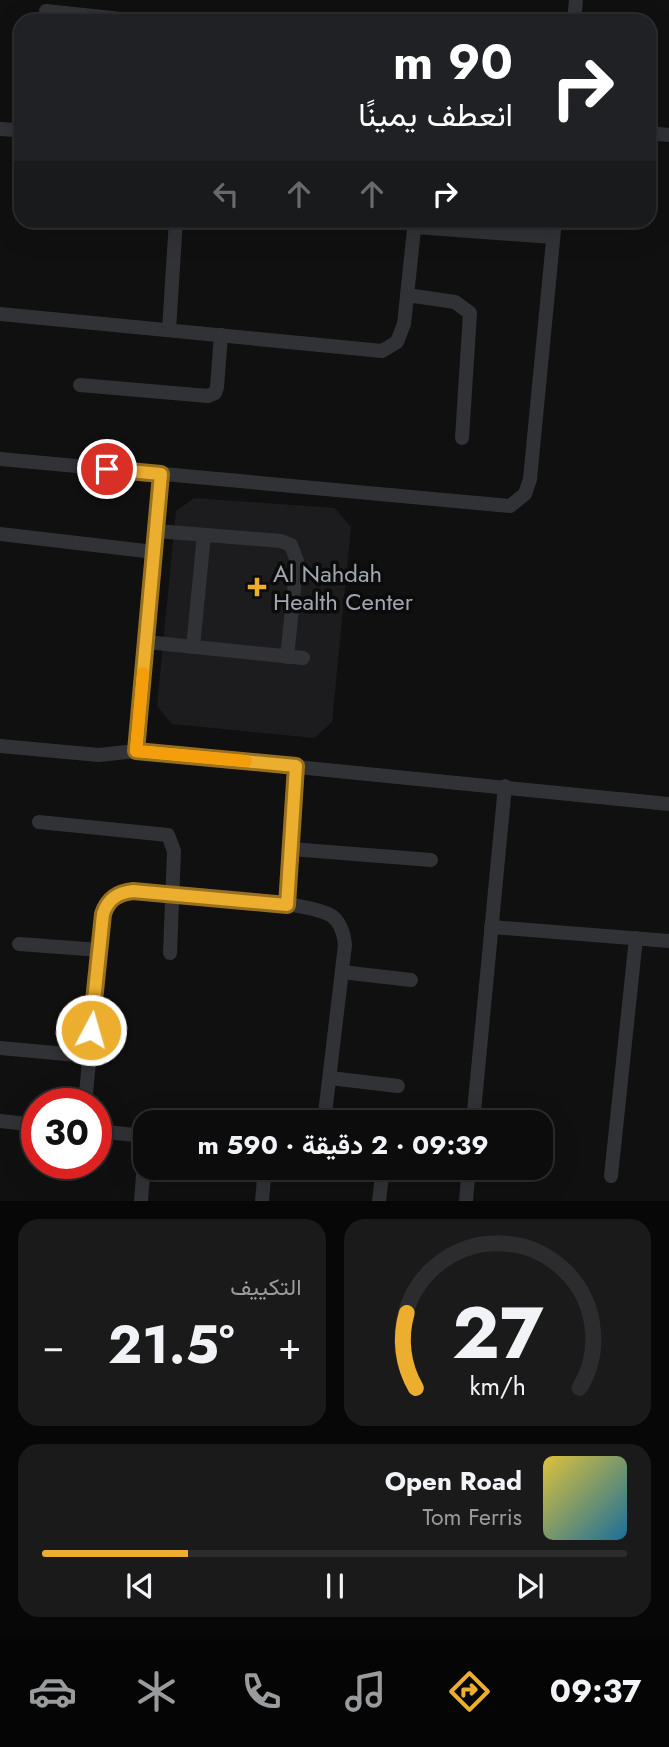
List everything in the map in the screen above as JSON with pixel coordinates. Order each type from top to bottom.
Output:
[{"type":"street","points":[[46,11],[74,14]]},
{"type":"street","points":[[169,330],[175,228]]},
{"type":"street","points":[[0,314],[382,351],[391,347],[401,336],[414,228]]},
{"type":"street","points":[[464,228],[553,237]]},
{"type":"street","points":[[0,459],[510,506],[525,494],[530,479],[554,228]]},
{"type":"street","points":[[407,295],[455,302],[470,313],[462,438]]},
{"type":"street","points":[[80,385],[208,396],[215,393],[217,387],[221,335]]},
{"type":"street","points":[[136,751],[161,474]]},
{"type":"street","points":[[156,531],[281,541],[295,550],[297,561],[287,657]]},
{"type":"street","points":[[0,534],[154,552]]},
{"type":"street","points":[[193,647],[204,535]]},
{"type":"street","points":[[146,642],[303,658]]},
{"type":"street","points":[[0,746],[99,755],[136,751],[669,804]]},
{"type":"street","points":[[287,905],[296,766]]},
{"type":"street","points":[[474,1110],[505,786]]},
{"type":"street","points":[[39,822],[168,835],[173,845],[170,953]]},
{"type":"street","points":[[291,849],[431,860]]},
{"type":"street","points":[[86,1088],[103,914],[110,899],[133,891],[172,894],[315,909],[335,918],[344,934],[326,1110]]},
{"type":"street","points":[[491,927],[669,941]]},
{"type":"street","points":[[611,1176],[636,938]]},
{"type":"street","points":[[19,944],[100,950]]},
{"type":"street","points":[[342,972],[411,980]]},
{"type":"street","points":[[0,1048],[88,1056]]},
{"type":"street","points":[[330,1077],[398,1086]]},
{"type":"street","points":[[0,1121],[21,1123]]},
{"type":"street","points":[[112,1133],[133,1135]]},
{"type":"street","points":[[141,1201],[143,1180]]},
{"type":"street","points":[[262,1201],[264,1180]]},
{"type":"street","points":[[379,1201],[381,1180]]},
{"type":"street","points":[[465,1180],[466,1201]]},
{"type":"shaded area","name":"Al Nahdah Health Center","points":[[194,498],[335,508],[351,527],[332,722],[314,738],[172,724],[157,706],[176,511]]},
{"type":"slow traffic","points":[[143,673],[136,751],[246,761]]},
{"type":"place","name":"Al Nahdah Health Center","points":[[257,587]]},
{"type":"route","points":[[91,1030],[103,914],[110,899],[133,891],[287,905],[296,766],[136,751],[161,474],[107,469]]}]
